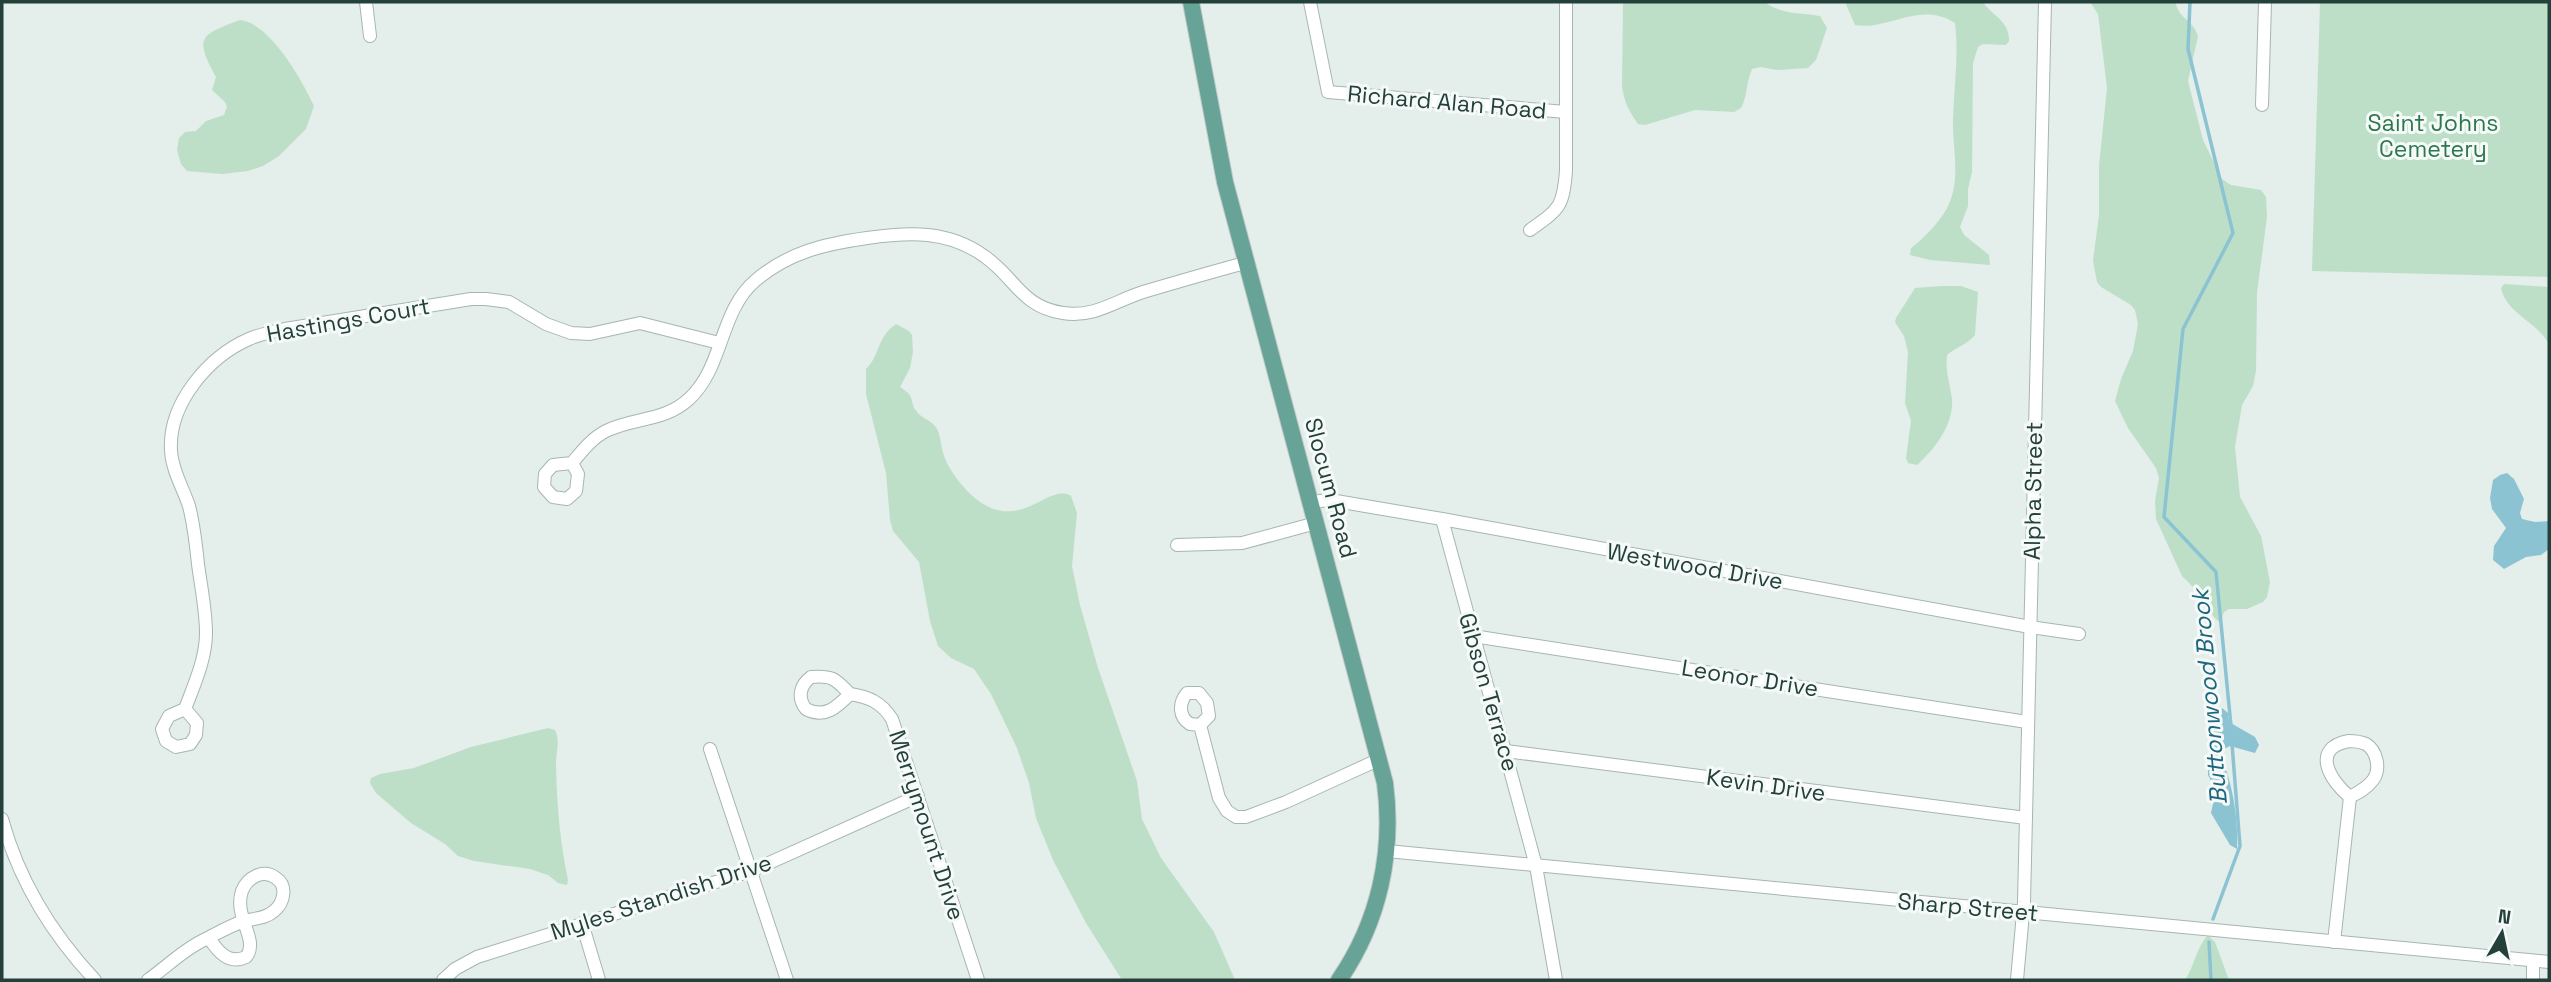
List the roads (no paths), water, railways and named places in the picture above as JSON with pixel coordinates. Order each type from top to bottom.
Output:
[{"type":"main road","name":"Slocum Road","points":[[1191,2],[1221,164],[1245,263],[1380,759],[1388,807],[1387,851],[1380,889],[1358,948],[1339,980]]},
{"type":"street","points":[[366,2],[369,36]]},
{"type":"street","name":"Richard Alan Road","points":[[1310,2],[1328,92],[1566,112]]},
{"type":"street","points":[[1530,230],[1561,204],[1566,171],[1566,2]]},
{"type":"street","name":"Alpha Street","points":[[2017,980],[2023,912],[2026,818],[2045,2]]},
{"type":"street","points":[[2262,105],[2265,2]]},
{"type":"street","points":[[572,463],[590,442],[608,430],[659,416],[690,399],[708,373],[738,301],[755,281],[794,255],[811,248],[836,242],[917,232],[956,241],[990,260],[1034,305],[1049,311],[1076,314],[1100,311],[1133,295],[1245,263]]},
{"type":"street","name":"Hastings Court","points":[[185,709],[202,662],[206,634],[193,526],[189,506],[172,461],[171,438],[176,417],[192,388],[210,367],[234,348],[258,336],[285,329],[471,299],[509,302],[540,321],[571,333],[590,334],[640,323],[719,343]]},
{"type":"street","name":"Westwood Drive","points":[[1311,502],[1330,500],[1442,519],[2079,634]]},
{"type":"street","name":"Gibson Terrace","points":[[1442,519],[1536,866],[1556,980]]},
{"type":"street","points":[[1177,545],[1242,543],[1316,523]]},
{"type":"street","name":"Leonor Drive","points":[[1473,636],[2027,722]]},
{"type":"street","name":"Merrymount Drive","points":[[850,694],[872,699],[887,711],[899,737],[978,980]]},
{"type":"street","points":[[1200,724],[1219,798],[1230,814],[1239,817],[1286,802],[1380,759]]},
{"type":"street","points":[[2334,942],[2350,797],[2372,782],[2377,761],[2374,752],[2366,744],[2349,741],[2341,742],[2332,750],[2326,765],[2333,782],[2350,797]]},
{"type":"street","points":[[710,749],[787,980]]},
{"type":"street","name":"Kevin Drive","points":[[1506,751],[2026,818]]},
{"type":"street","name":"Myles Standish Drive","points":[[443,980],[455,968],[477,957],[751,871],[918,796]]},
{"type":"street","points":[[2,819],[20,872],[36,902],[67,949],[95,980]]},
{"type":"street","name":"Sharp Street","points":[[1387,851],[2549,962]]},
{"type":"street","points":[[148,980],[188,949],[209,938],[244,921],[251,947],[249,954],[234,960],[224,956],[209,938]]},
{"type":"street","points":[[582,923],[599,980]]},
{"type":"street","points":[[2533,961],[2533,980]]},
{"type":"water","points":[[2507,473],[2514,479],[2524,499],[2520,513],[2522,519],[2549,521],[2549,549],[2541,555],[2526,557],[2504,569],[2493,560],[2494,546],[2506,528],[2492,509],[2490,498],[2493,480]]},
{"type":"water","points":[[2222,708],[2228,713],[2229,722],[2255,737],[2259,745],[2255,753],[2230,746],[2222,750],[2234,803],[2237,849],[2230,845],[2211,813],[2216,790],[2208,775],[2208,760],[2215,720]]},
{"type":"waterway","name":"Buttonwood Brook","points":[[2190,2],[2188,49],[2233,233],[2183,329],[2164,517],[2216,572],[2231,726]]},
{"type":"waterway","name":"Buttonwood Brook","points":[[2213,919],[2240,846],[2232,744]]},
{"type":"waterway","name":"Buttonwood Brook","points":[[2209,942],[2211,980]]},
{"type":"park label","name":"Saint Johns Cemetery","points":[[2433,136]]}]
